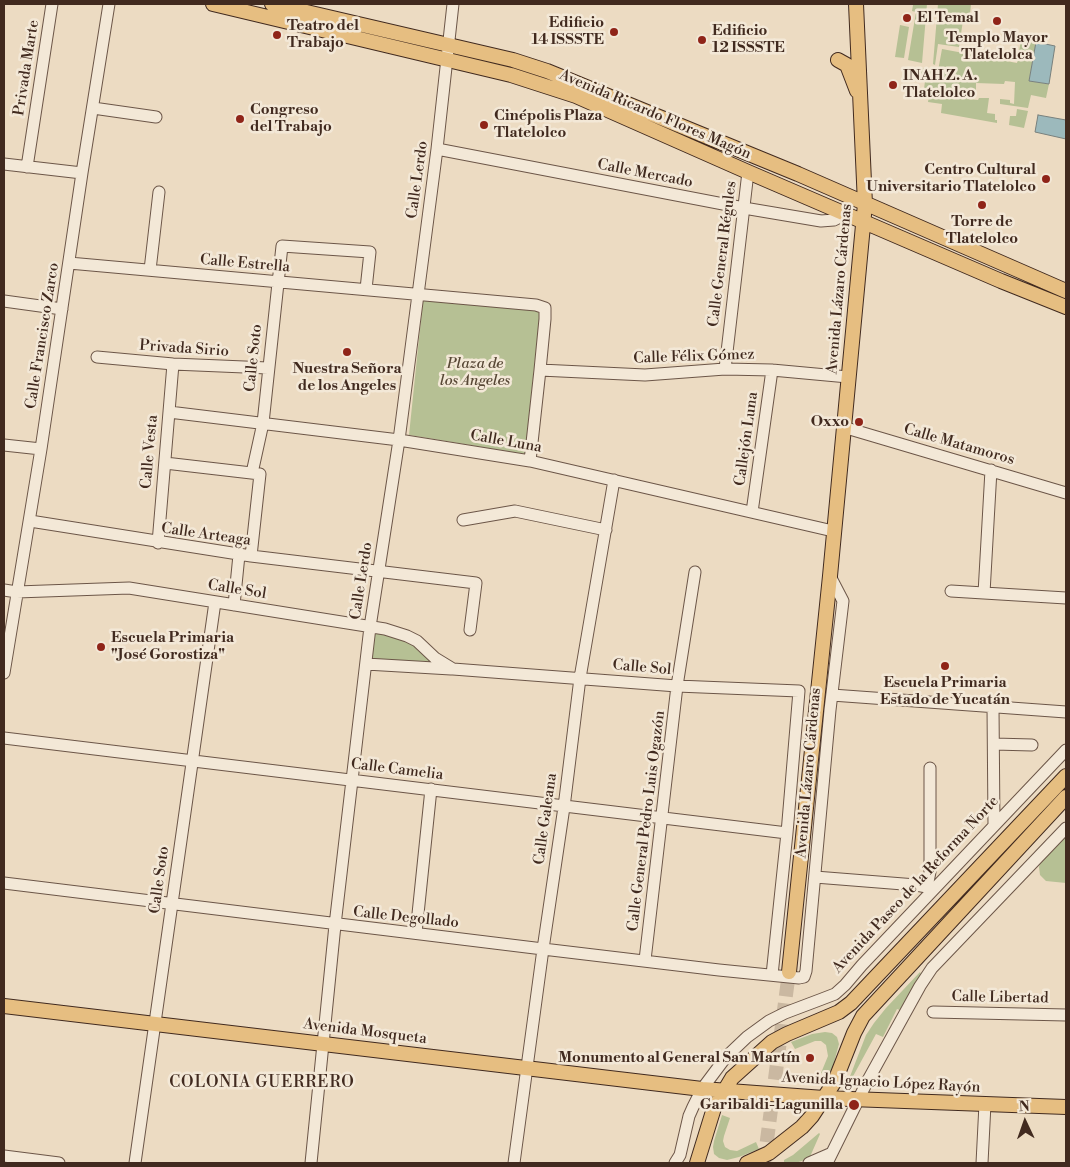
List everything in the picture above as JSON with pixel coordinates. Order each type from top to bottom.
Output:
[{"type":"main road","name":"Avenida Ricardo Flores Magón","points":[[213,4],[448,52],[513,60],[564,78],[865,204],[1066,291]]},
{"type":"main road","name":"Avenida Ricardo Flores Magón","points":[[272,4],[448,52],[576,96],[1001,281],[1066,307]]},
{"type":"main road","name":"Avenida Lázaro Cárdenas","points":[[789,972],[830,576],[865,204],[856,4]]},
{"type":"main road","points":[[838,60],[847,65],[861,104]]},
{"type":"main road","points":[[697,1163],[714,1108],[732,1078],[772,1042],[839,1012],[857,998],[1066,776]]},
{"type":"main road","points":[[748,1163],[769,1153],[802,1127],[835,1081],[854,1033],[863,1016],[1066,797]]},
{"type":"main road","name":"Avenida Mosqueta","points":[[4,1006],[723,1091]]},
{"type":"main road","name":"Avenida Ignacio López Rayón","points":[[723,1091],[824,1098],[1066,1107]]},
{"type":"street","name":"Privada Marte","points":[[27,167],[52,4]]},
{"type":"street","name":"Calle Francisco Zarco","points":[[4,673],[30,521],[109,4]]},
{"type":"street","name":"Calle Lerdo","points":[[311,1163],[335,925],[370,627],[399,440],[437,149],[453,4]]},
{"type":"street","points":[[93,108],[156,117]]},
{"type":"street","name":"Calle Mercado","points":[[437,149],[821,221],[834,220],[846,214]]},
{"type":"street","points":[[4,164],[82,173]]},
{"type":"street","name":"Calle General Régules","points":[[725,369],[748,172]]},
{"type":"street","points":[[150,270],[159,192]]},
{"type":"street","name":"Calle Soto","points":[[251,556],[256,473],[282,246],[370,252],[366,289]]},
{"type":"street","name":"Calle Estrella","points":[[69,263],[536,305],[545,308],[540,370]]},
{"type":"street","points":[[4,301],[62,309]]},
{"type":"street","name":"Privada Sirio","points":[[97,357],[173,364],[268,368]]},
{"type":"street","name":"Calle Vesta","points":[[158,543],[173,364]]},
{"type":"street","name":"Calle Félix Gómez","points":[[540,370],[645,375],[725,369],[772,370],[848,377]]},
{"type":"street","points":[[530,461],[540,370]]},
{"type":"street","name":"Callejón Luna","points":[[752,512],[772,370]]},
{"type":"street","name":"Calle Luna","points":[[168,412],[399,440],[530,461],[833,530]]},
{"type":"street","name":"Calle Matamoros","points":[[843,427],[1066,493]]},
{"type":"street","points":[[4,445],[41,449]]},
{"type":"street","points":[[164,463],[256,473]]},
{"type":"street","points":[[984,592],[991,470]]},
{"type":"street","name":"Calle Galeana","points":[[514,1163],[564,807],[580,678],[614,480]]},
{"type":"street","points":[[463,520],[515,511],[606,530]]},
{"type":"street","name":"Calle Arteaga","points":[[30,521],[239,555],[476,583],[470,630]]},
{"type":"street","points":[[234,605],[239,555]]},
{"type":"street","name":"Calle General Pedro Luis Ogazón","points":[[645,960],[677,686],[695,572]]},
{"type":"street","name":"Avenida Lázaro Cárdenas","points":[[804,977],[843,601],[830,576]]},
{"type":"street","name":"Calle Sol","points":[[4,590],[17,592],[119,587],[385,628],[417,641],[435,658],[453,669]]},
{"type":"street","points":[[951,591],[1066,598]]},
{"type":"street","name":"Calle Soto","points":[[136,1163],[214,602]]},
{"type":"street","name":"Calle Sol","points":[[366,664],[677,686],[799,692],[787,833]]},
{"type":"street","points":[[832,695],[1066,712]]},
{"type":"street","points":[[994,706],[994,826]]},
{"type":"street","name":"Calle Camelia","points":[[4,738],[787,833]]},
{"type":"street","points":[[994,744],[1032,745]]},
{"type":"street","name":"Avenida Paseo de la Reforma Norte","points":[[675,1163],[680,1155],[689,1116],[702,1089],[726,1057],[747,1037],[769,1021],[835,994],[845,985],[929,890],[994,826],[1066,750]]},
{"type":"street","points":[[815,877],[929,890],[930,768]]},
{"type":"street","points":[[416,933],[431,789]]},
{"type":"street","points":[[809,1163],[829,1158],[858,1099],[920,986],[932,968],[1066,828]]},
{"type":"street","points":[[772,975],[787,833]]},
{"type":"street","name":"Calle Degollado","points":[[4,883],[335,925],[772,975],[804,977]]},
{"type":"street","name":"Calle Libertad","points":[[933,1012],[1066,1014]]},
{"type":"street","points":[[982,1163],[985,1104]]},
{"type":"street","points":[[4,1156],[59,1163]]},
{"type":"green space","points":[[927,4],[922,63],[908,60],[916,12],[912,11],[913,5]]},
{"type":"green space","points":[[938,4],[971,4],[970,15],[964,14],[959,47],[938,44],[935,65],[933,64]]},
{"type":"green space","points":[[900,25],[909,27],[904,58],[895,57]]},
{"type":"green space","points":[[1021,40],[1036,42],[1029,81],[1049,84],[1046,98],[1031,95],[1028,108],[1000,104],[1000,99],[1010,100],[1010,103],[1014,104],[1015,82],[1005,81],[1004,84],[976,83],[976,92],[968,92],[967,99],[989,98],[987,113],[995,114],[997,123],[941,113],[942,104],[928,102],[930,89],[924,89],[925,81],[920,80],[921,68],[938,71],[942,49],[1017,63]]},
{"type":"green space","points":[[1017,109],[1028,111],[1024,128],[1009,125],[1010,116],[1016,116]]},
{"type":"green space","name":"Plaza de los Angeles","points":[[423,300],[540,311],[525,454],[409,435]]},
{"type":"green space","points":[[376,629],[406,637],[436,666],[371,661]]},
{"type":"green space","points":[[1066,835],[1066,883],[1046,881],[1040,875],[1040,863]]},
{"type":"green space","points":[[920,972],[921,974],[900,1010],[897,1009],[883,1037],[876,1034],[851,1080],[849,1079],[866,1035],[886,1008]]},
{"type":"green space","points":[[832,1033],[837,1037],[839,1044],[828,1076],[821,1073],[828,1056],[826,1045],[821,1041],[815,1041],[795,1049],[791,1042],[812,1034]]},
{"type":"green space","points":[[722,1115],[730,1118],[723,1141],[725,1147],[737,1151],[756,1142],[759,1149],[727,1160],[719,1158],[714,1154],[714,1141]]},
{"type":"green space","points":[[819,1133],[809,1159],[795,1163],[784,1163],[784,1160],[793,1155]]},
{"type":"water","points":[[1036,42],[1055,46],[1049,84],[1029,81]]},
{"type":"water","points":[[1038,115],[1066,120],[1066,139],[1035,132]]},
{"type":"tunnel","points":[[764,1163],[789,972]]},
{"type":"place","name":"El Temal","points":[[907,18]]},
{"type":"place","name":"Templo Mayor Tlatelolca","points":[[997,21]]},
{"type":"place","name":"Edificio 14 ISSSTE","points":[[614,32]]},
{"type":"place","name":"Teatro del Trabajo","points":[[277,35]]},
{"type":"place","name":"Edificio 12 ISSSTE","points":[[702,40]]},
{"type":"place","name":"INAH Z. A. Tlatelolco","points":[[893,85]]},
{"type":"place","name":"Congreso del Trabajo","points":[[240,119]]},
{"type":"place","name":"Cinépolis Plaza Tlatelolco","points":[[484,125]]},
{"type":"place","name":"Centro Cultural Universitario Tlatelolco","points":[[1046,179]]},
{"type":"place","name":"Torre de Tlatelolco","points":[[982,205]]},
{"type":"place","name":"Nuestra Señora de los Angeles","points":[[347,352]]},
{"type":"place","name":"Oxxo","points":[[859,422]]},
{"type":"place","name":"Escuela Primaria \"José Gorostiza\"","points":[[101,647]]},
{"type":"place","name":"Escuela Primaria Estado de Yucatán","points":[[945,666]]},
{"type":"place","name":"Monumento al General San Martín","points":[[810,1058]]},
{"type":"place","name":"Garibaldi-Lagunilla","points":[[854,1105]]},
{"type":"district","name":"COLONIA GUERRERO","points":[[262,1083]]}]
